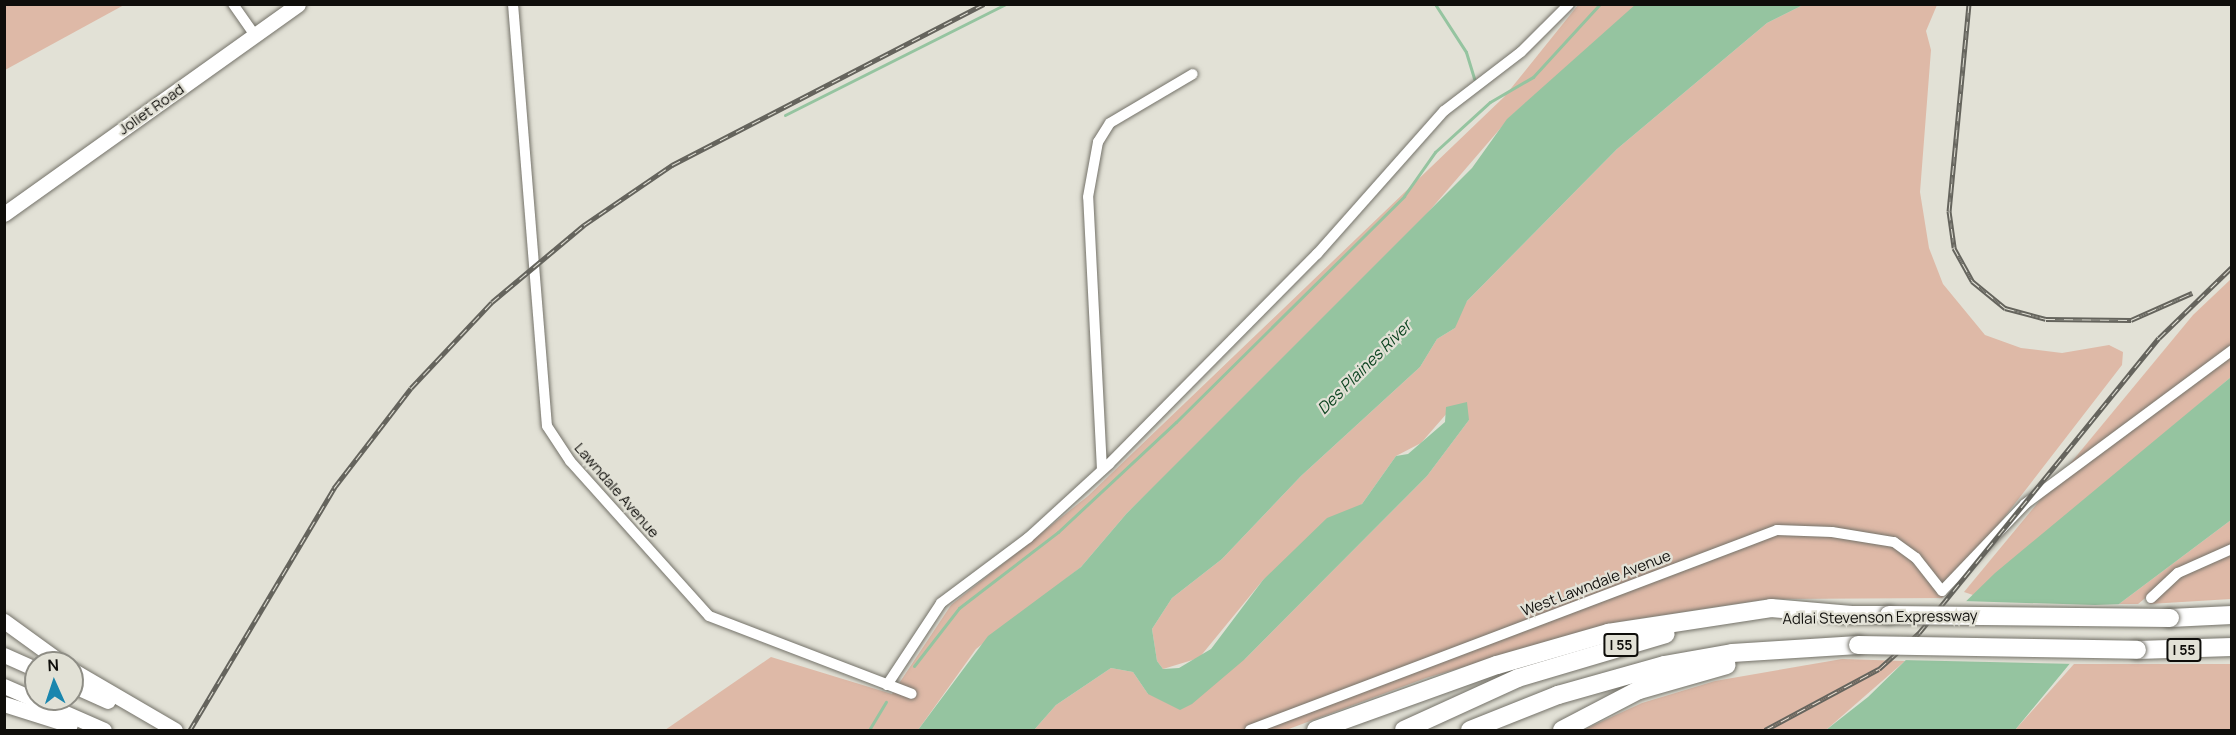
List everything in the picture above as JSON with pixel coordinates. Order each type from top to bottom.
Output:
[{"type":"highway","points":[[1316,730],[1548,649],[1681,619],[1772,608],[1852,615]]},
{"type":"highway","name":"Adlai Stevenson Expressway","points":[[1404,730],[1467,698],[1614,646],[1720,624],[1852,615],[2170,618],[2232,615]]},
{"type":"highway","name":"Adlai Stevenson Expressway","points":[[1470,730],[1618,676],[1732,653],[1858,645],[2137,650],[2232,647]]},
{"type":"highway","points":[[1562,730],[1639,690],[1816,646]]},
{"type":"highway","points":[[1339,730],[1393,703]]},
{"type":"main road","name":"Joliet Road","points":[[4,214],[298,4]]},
{"type":"main road","points":[[4,621],[45,651]]},
{"type":"main road","points":[[4,655],[24,664]]},
{"type":"main road","points":[[84,679],[105,696]]},
{"type":"main road","points":[[4,686],[84,727]]},
{"type":"main road","points":[[84,690],[105,696],[174,730]]},
{"type":"main road","points":[[4,704],[84,727],[104,730]]},
{"type":"street","points":[[233,4],[255,36]]},
{"type":"street","name":"Lawndale Avenue","points":[[513,4],[547,426],[570,461],[709,616],[912,694]]},
{"type":"street","points":[[887,685],[941,603],[1028,538],[1102,470],[1317,254],[1444,111],[1521,52],[1569,4]]},
{"type":"street","points":[[1102,470],[1088,197],[1098,142],[1110,123],[1193,74]]},
{"type":"street","name":"West Lawndale Avenue","points":[[1250,730],[1777,530],[1832,531],[1894,542],[1916,558],[1942,591],[2006,520],[2040,491],[2232,350]]},
{"type":"street","points":[[2151,598],[2178,573],[2232,549]]},
{"type":"shaded area","points":[[5,4],[124,4],[124,5],[5,70]]},
{"type":"shaded area","points":[[1578,5],[1636,5],[1511,116],[1388,259],[1127,513],[1081,567],[976,649],[918,730],[665,730],[771,657],[892,694],[951,605],[1088,496],[1504,97]]},
{"type":"shaded area","points":[[1803,5],[1937,5],[1926,31],[1931,50],[1920,192],[1929,248],[1943,284],[1985,335],[2021,348],[2062,353],[2109,345],[2123,352],[2122,365],[1942,598],[1768,599],[1618,622],[1426,678],[1286,730],[1034,730],[1056,705],[1111,668],[1133,672],[1148,694],[1245,659],[1427,476],[1469,420],[1448,412],[1421,443],[1396,456],[1362,504],[1263,580],[1199,658],[1163,669],[1157,661],[1152,629],[1172,598],[1222,559],[1301,476],[1420,367],[1437,339],[1455,328],[1456,315],[1467,301],[1617,149],[1767,23]]},
{"type":"shaded area","points":[[2231,279],[2231,377],[1973,595],[1964,592],[2193,315]]},
{"type":"shaded area","points":[[2231,520],[2231,546],[2188,563],[2138,604],[2119,604]]},
{"type":"shaded area","points":[[2231,552],[2231,599],[2149,604],[2181,575]]},
{"type":"shaded area","points":[[1842,659],[1905,661],[1826,730],[1583,730],[1642,703],[1715,681]]},
{"type":"shaded area","points":[[2074,664],[2231,664],[2231,730],[2015,730]]},
{"type":"water","name":"Des Plaines River","points":[[1636,4],[1803,5],[1767,23],[1617,149],[1467,301],[1455,328],[1437,339],[1420,367],[1301,476],[1222,559],[1172,598],[1152,629],[1157,661],[1163,669],[1179,668],[1211,649],[1263,580],[1327,518],[1362,504],[1396,456],[1408,454],[1445,422],[1446,407],[1467,402],[1469,420],[1427,476],[1245,659],[1192,704],[1180,710],[1148,694],[1133,672],[1111,668],[1056,705],[1034,730],[918,730],[988,636],[1081,567],[1127,513],[1472,168],[1507,119]]},
{"type":"water","points":[[2231,377],[2231,520],[2119,604],[2015,730],[1826,730],[1868,697],[1995,573]]},
{"type":"pier","points":[[1962,601],[2124,604],[2078,664],[1901,660]]},
{"type":"waterway","points":[[785,115],[1006,4]]},
{"type":"waterway","points":[[1435,4],[1466,52],[1474,79]]},
{"type":"waterway","points":[[914,666],[959,608],[1058,532],[1176,422],[1404,196],[1435,152],[1490,102],[1533,77],[1600,4]]},
{"type":"waterway","points":[[869,730],[886,702]]},
{"type":"railway","points":[[190,730],[334,488],[411,388],[492,302],[584,225],[672,165],[984,4]]},
{"type":"railway","points":[[1969,4],[1949,211],[1954,248],[1972,281],[2005,308],[2046,319],[2131,320],[2192,293]]},
{"type":"railway","points":[[1765,730],[1879,669],[1919,633],[2159,338],[2232,267]]}]
